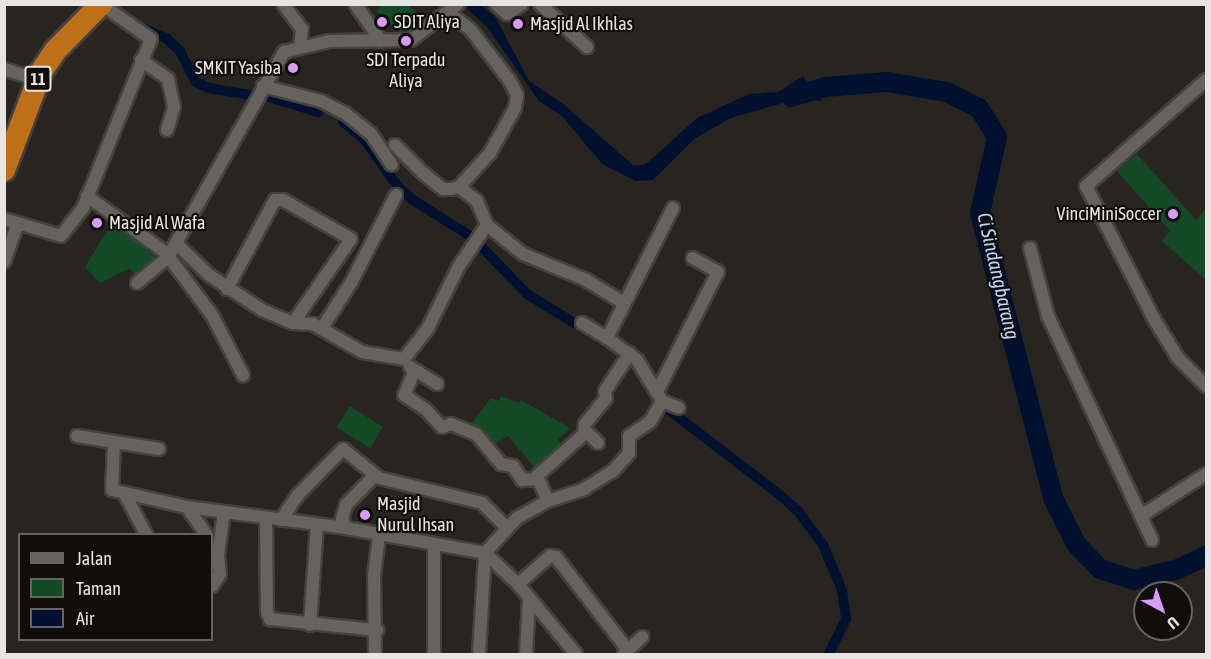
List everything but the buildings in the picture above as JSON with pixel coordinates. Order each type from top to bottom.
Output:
[{"type":"highway","name":"11","points":[[4,127],[19,85],[42,46],[82,4]]},
{"type":"highway","name":"11","points":[[4,170],[19,85],[101,4]]},
{"type":"street","points":[[4,219],[61,236],[72,226],[87,196],[151,36],[101,4]]},
{"type":"street","points":[[283,4],[303,33],[300,46]]},
{"type":"street","points":[[496,4],[507,14],[522,4]]},
{"type":"street","points":[[540,4],[587,47]]},
{"type":"street","points":[[356,7],[381,41]]},
{"type":"street","points":[[137,283],[168,257],[280,56],[300,46],[329,40],[381,41],[415,38],[454,9],[517,95],[502,135],[459,187],[443,189],[395,145]]},
{"type":"street","points":[[141,60],[168,79],[174,107],[167,130]]},
{"type":"street","points":[[1206,80],[1086,186],[1154,319],[1178,358],[1206,386]]},
{"type":"street","points":[[263,86],[321,101],[345,113],[370,134],[392,165]]},
{"type":"street","points":[[459,187],[477,201],[487,225],[523,254],[586,280],[624,303]]},
{"type":"street","points":[[321,328],[351,283],[396,195]]},
{"type":"street","points":[[87,196],[153,241],[168,257],[212,315],[243,375]]},
{"type":"street","points":[[226,289],[275,200],[284,200],[351,239],[293,323]]},
{"type":"street","points":[[607,338],[673,208]]},
{"type":"street","points":[[4,262],[18,223]]},
{"type":"street","points":[[404,359],[428,328],[475,242],[487,225]]},
{"type":"street","points":[[176,243],[226,289],[262,310],[293,323],[321,328],[362,352],[404,359],[414,372],[436,384]]},
{"type":"street","points":[[1030,248],[1048,316],[1152,540]]},
{"type":"street","points":[[479,654],[485,554],[507,528],[548,501],[584,489],[613,471],[629,453],[629,436],[650,422],[717,274],[716,270],[693,258]]},
{"type":"street","points":[[582,323],[607,338],[628,356],[660,396],[679,408]]},
{"type":"street","points":[[598,443],[586,431],[585,424],[606,398],[605,391],[628,356]]},
{"type":"street","points":[[414,372],[404,395],[426,410],[442,428],[451,424],[476,434],[501,464],[513,466],[522,480],[537,479],[586,431]]},
{"type":"street","points":[[77,436],[159,449]]},
{"type":"street","points":[[114,443],[109,487],[124,493],[187,507],[346,528],[434,547],[485,554],[518,584],[576,654]]},
{"type":"street","points":[[281,520],[337,452],[347,450],[374,476],[482,503],[507,528]]},
{"type":"street","points":[[1141,516],[1206,474]]},
{"type":"street","points":[[346,528],[342,519],[346,505],[374,476]]},
{"type":"street","points":[[537,479],[548,501]]},
{"type":"street","points":[[124,493],[145,533]]},
{"type":"street","points":[[187,507],[205,533]]},
{"type":"street","points":[[213,584],[220,574],[214,550],[224,512]]},
{"type":"street","points":[[267,519],[267,616],[310,625],[373,626]]},
{"type":"street","points":[[310,625],[317,525]]},
{"type":"street","points":[[375,654],[373,626],[379,536]]},
{"type":"street","points":[[434,547],[434,654]]},
{"type":"street","points":[[518,584],[550,556],[556,557],[626,652],[642,637]]},
{"type":"street","points":[[526,654],[529,598]]},
{"type":"street","points":[[367,654],[373,626]]},
{"type":"green space","points":[[382,5],[408,5],[426,20],[406,37],[376,12]]},
{"type":"green space","name":"VinciMiniSoccer","points":[[1137,154],[1196,220],[1206,209],[1206,280],[1162,241],[1170,231],[1117,171]]},
{"type":"green space","points":[[114,220],[146,239],[143,247],[158,260],[137,279],[130,268],[100,283],[85,267]]},
{"type":"green space","points":[[501,396],[519,403],[521,400],[570,428],[558,440],[562,446],[536,469],[508,436],[484,451],[452,428],[468,428],[491,398],[499,401]]},
{"type":"green space","points":[[350,406],[383,427],[370,448],[336,427]]},
{"type":"water","points":[[469,5],[481,5],[496,18],[529,81],[562,103],[634,166],[646,164],[697,118],[749,94],[778,92],[803,76],[822,101],[797,99],[731,118],[694,139],[653,180],[636,181],[602,164],[562,116],[539,101],[487,27],[467,9]]},
{"type":"waterway","points":[[144,29],[166,38],[180,51],[196,82],[209,88],[251,95]]},
{"type":"waterway","name":"Ci Sindangbarang","points":[[791,97],[826,87],[887,82],[947,92],[979,108],[997,137],[980,213],[1053,498],[1076,544],[1100,569],[1133,580],[1178,569],[1206,556]]},
{"type":"waterway","points":[[263,95],[318,112]]},
{"type":"waterway","points":[[343,122],[365,140],[398,187],[413,200],[472,237],[527,294],[589,332]]},
{"type":"waterway","points":[[657,401],[780,495],[798,511],[823,545],[842,590],[846,619],[829,654]]},
{"type":"place","name":"SDIT Aliya","points":[[382,22]]},
{"type":"place","name":"Masjid Al Ikhlas","points":[[518,24]]},
{"type":"place","name":"SDI Terpadu Aliya","points":[[406,41]]},
{"type":"place","name":"SMKIT Yasiba","points":[[293,68]]},
{"type":"place","name":"VinciMiniSoccer","points":[[1173,214]]},
{"type":"place","name":"Masjid Al Wafa","points":[[97,223]]},
{"type":"place","name":"Masjid Nurul Ihsan","points":[[365,515]]}]
